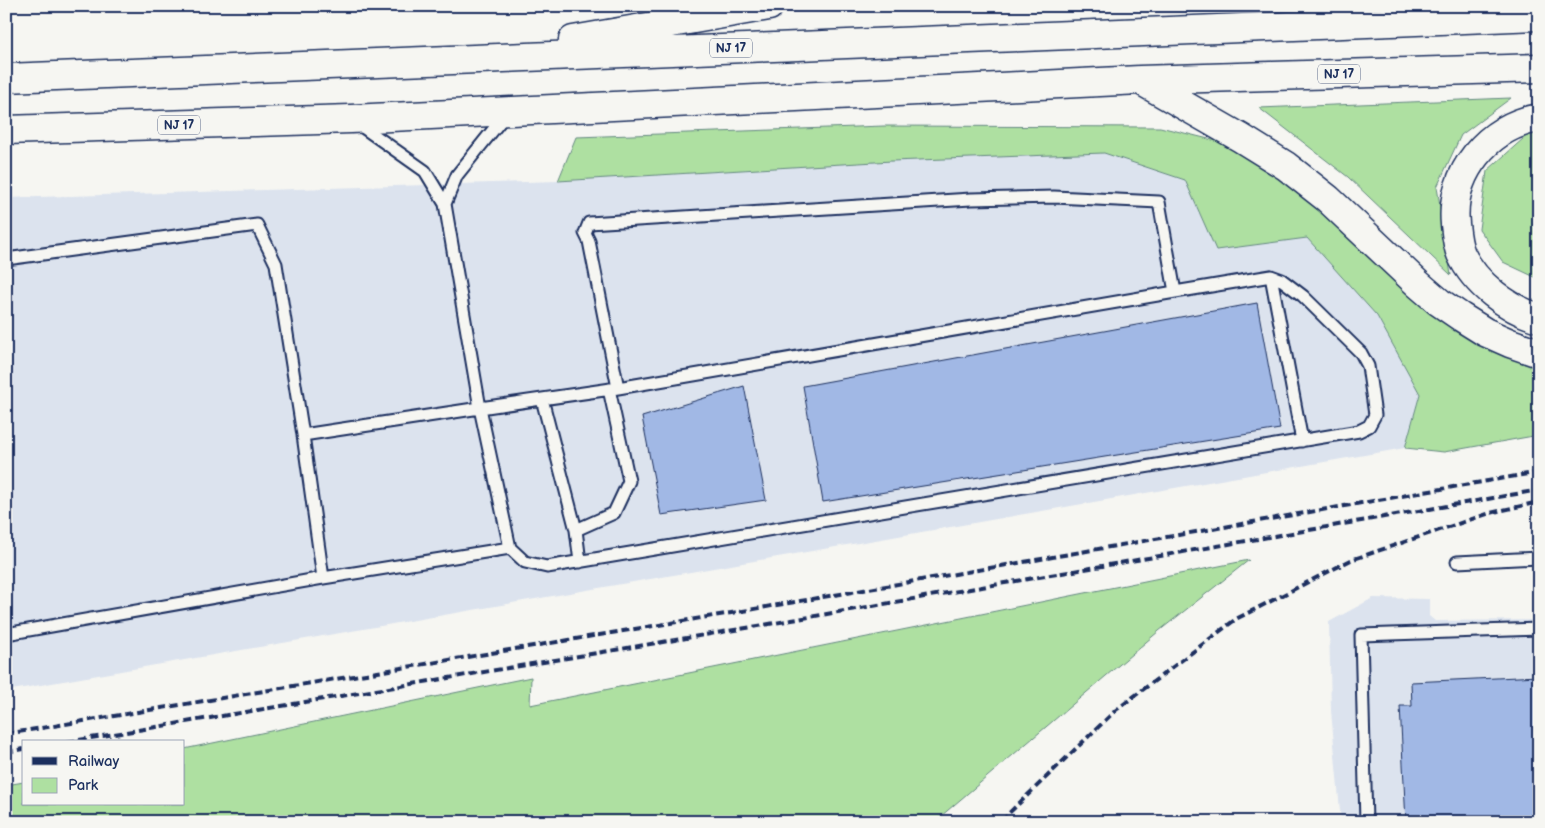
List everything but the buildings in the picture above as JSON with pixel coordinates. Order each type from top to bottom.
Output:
[{"type":"highway","points":[[467,59],[769,6]]},
{"type":"highway","points":[[1428,6],[1456,19]]},
{"type":"highway","name":"NJ 17","points":[[6,78],[1456,19],[1531,13]]},
{"type":"highway","name":"NJ 17","points":[[6,130],[351,119],[1140,80],[1539,68]]},
{"type":"highway","points":[[1140,80],[1286,166],[1328,199],[1418,284],[1461,318],[1485,332],[1539,353]]},
{"type":"highway","points":[[1539,118],[1526,120],[1509,127],[1494,136],[1481,148],[1470,162],[1462,177],[1456,196],[1454,215],[1456,235],[1461,254],[1472,271],[1486,287],[1502,300],[1516,309],[1539,318]]},
{"type":"lane","points":[[445,204],[457,175],[509,111]]},
{"type":"lane","points":[[304,434],[480,408],[613,389],[1271,276],[1282,280],[1303,296],[1361,353],[1368,366],[1375,415],[1369,426],[1359,431],[1302,441],[580,562],[547,567],[525,562],[510,548],[480,408],[445,204],[425,172],[351,119]]},
{"type":"lane","points":[[576,530],[614,513],[629,481],[589,241],[585,233],[589,222],[970,198],[1054,197],[1159,202],[1175,292]]},
{"type":"lane","points":[[6,259],[257,225],[276,264],[304,434],[323,578]]},
{"type":"lane","points":[[1271,276],[1302,441]]},
{"type":"lane","points":[[542,399],[576,530],[580,562]]},
{"type":"lane","points":[[6,634],[323,578],[510,548]]},
{"type":"lane","points":[[1457,562],[1539,558]]},
{"type":"lane","points":[[1366,822],[1361,636],[1539,629]]},
{"type":"shaded area","points":[[1104,153],[1185,180],[1217,250],[1307,238],[1377,316],[1420,394],[1405,448],[6,691],[6,198],[558,181],[892,161]]},
{"type":"shaded area","points":[[1373,598],[1429,599],[1429,616],[1435,621],[1539,620],[1539,822],[1341,822],[1331,711],[1329,622]]},
{"type":"green space","points":[[1511,98],[1461,135],[1437,187],[1451,275],[1348,177],[1259,108]]},
{"type":"green space","points":[[884,126],[1160,127],[1233,145],[1318,208],[1456,331],[1539,368],[1539,435],[1444,452],[1405,448],[1420,394],[1377,316],[1307,238],[1216,250],[1185,180],[1104,153],[892,161],[558,181],[576,137]]},
{"type":"green space","points":[[1539,129],[1539,279],[1503,262],[1479,229],[1487,171],[1533,130]]},
{"type":"green space","points":[[1249,560],[1159,631],[934,822],[6,822],[6,785],[22,782],[22,806],[185,806],[185,749],[531,677],[530,705]]},
{"type":"railway","points":[[6,734],[749,610],[1539,472]]},
{"type":"railway","points":[[79,740],[752,627],[1539,490]]},
{"type":"railway","points":[[1002,822],[1008,814],[1116,710],[1236,619],[1351,560],[1490,513],[1539,502]]},
{"type":"railway","points":[[6,752],[22,749]]}]
